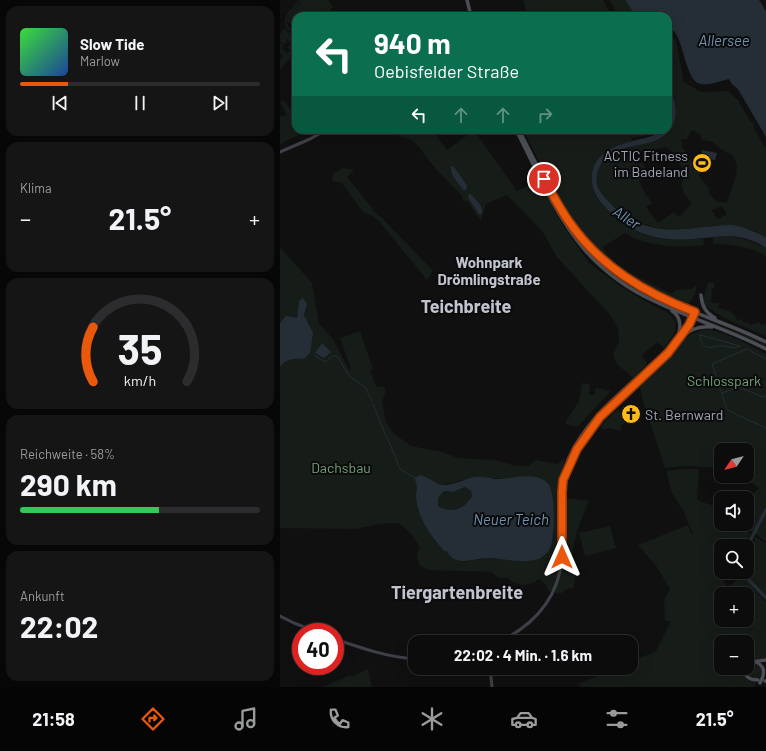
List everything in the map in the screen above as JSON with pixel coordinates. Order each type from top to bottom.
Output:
[{"type":"main road","points":[[466,0],[469,12]]},
{"type":"main road","points":[[518,134],[566,225],[585,250],[601,267],[622,283],[642,295],[666,307],[744,338],[766,350]]},
{"type":"main road","points":[[521,134],[544,179],[565,215],[589,247],[613,269],[656,295],[766,342]]},
{"type":"main road","points":[[702,295],[702,304],[705,310],[710,315],[725,324]]},
{"type":"main road","points":[[666,307],[678,316],[680,324],[679,333]]},
{"type":"main road","points":[[678,341],[687,332],[697,327],[717,327]]},
{"type":"main road","points":[[756,662],[766,660]]},
{"type":"main road","points":[[756,662],[763,667],[764,680]]},
{"type":"main road","points":[[746,675],[758,683],[764,680],[766,672]]},
{"type":"street","points":[[280,152],[319,134]]},
{"type":"street","points":[[582,438],[600,417],[658,363],[678,341],[693,311]]},
{"type":"street","points":[[511,635],[529,623],[548,602],[555,589],[562,557],[563,480],[582,438],[597,415],[657,359],[691,317]]},
{"type":"street","points":[[280,616],[294,623]]},
{"type":"street","points":[[344,642],[372,651],[408,658]]},
{"type":"street","points":[[491,675],[492,687]]},
{"type":"green space","points":[[299,0],[302,0],[288,16],[303,0],[328,0],[333,7],[329,12],[321,12],[325,7],[321,12],[292,12],[292,20],[287,16],[287,19],[288,18],[292,22],[292,25],[286,20],[292,32],[287,29],[285,25],[287,13]]},
{"type":"green space","points":[[523,0],[603,0],[610,12],[527,12]]},
{"type":"green space","points":[[609,0],[625,0],[633,12],[616,12]]},
{"type":"green space","points":[[284,28],[292,34],[292,52],[287,47],[291,44],[287,39],[284,45],[280,41],[280,35]]},
{"type":"green space","points":[[672,37],[676,40],[684,82],[701,92],[728,91],[738,100],[751,123],[753,122],[753,127],[766,149],[766,237],[747,229],[730,225],[682,229],[648,226],[637,222],[617,209],[600,191],[597,184],[597,173],[602,161],[611,153],[656,141],[667,134],[672,134],[672,126],[676,110],[672,93]],"holes":[[[692,130],[700,134],[702,140],[713,142],[719,148],[732,155],[735,159],[737,165],[736,176],[727,202],[718,202],[714,199],[708,191],[710,190],[699,176],[700,171],[681,146],[683,144],[681,141],[682,139],[687,139]],[[667,147],[667,149],[672,151],[687,174],[682,181],[682,189],[692,203],[679,217],[674,212],[658,223],[646,207],[652,203],[639,181],[653,171],[647,171],[643,163],[635,164],[631,154]],[[722,206],[727,214],[717,219],[712,210]]]},
{"type":"green space","points":[[280,43],[284,46],[282,48],[287,53],[289,51],[292,56],[280,70],[280,60],[283,56],[280,53]]},
{"type":"green space","points":[[283,100],[292,110],[292,134],[300,134],[280,144],[280,116],[287,115],[280,102]]},
{"type":"green space","points":[[394,134],[436,134],[447,150],[469,134],[477,134],[517,191],[539,181],[564,227],[589,263],[620,286],[668,313],[674,319],[676,325],[674,334],[664,348],[657,342],[642,355],[647,364],[633,378],[617,364],[613,354],[619,342],[618,328],[611,316],[556,256],[543,232],[507,195],[486,204],[481,221],[467,201],[463,201],[462,196],[411,140]]},
{"type":"green space","points":[[525,134],[653,134],[633,138],[630,136],[633,141],[614,147],[605,152],[598,159],[595,176],[596,196],[612,214],[623,223],[644,234],[677,240],[703,238],[704,245],[674,246],[653,244],[633,238],[625,233],[603,247],[607,254],[623,268],[672,294],[676,290],[692,289],[697,284],[695,294],[689,304],[654,289],[638,280],[622,270],[605,256],[576,224],[553,188]]},
{"type":"green space","points":[[343,168],[354,170],[347,177],[379,217],[381,217],[433,271],[427,280],[379,221],[373,216],[363,212],[342,183],[333,181],[332,179],[334,172],[337,172]]},
{"type":"green space","points":[[544,182],[562,212],[592,251],[604,263],[633,286],[625,283],[612,274],[590,254],[565,220]]},
{"type":"green space","points":[[728,236],[744,239],[765,247],[766,257],[748,248],[713,243],[713,237]]},
{"type":"green space","name":"Dachsbau","points":[[280,247],[312,283],[319,324],[333,339],[349,370],[351,369],[340,338],[360,331],[373,369],[370,370],[376,386],[384,387],[386,392],[382,401],[385,419],[393,433],[411,446],[442,452],[458,458],[494,460],[516,466],[529,466],[535,460],[557,464],[565,458],[559,497],[589,501],[575,538],[572,561],[576,561],[573,589],[568,588],[560,594],[549,591],[546,585],[539,579],[533,583],[523,585],[514,583],[508,578],[499,578],[491,572],[429,570],[419,565],[417,554],[420,547],[412,535],[399,523],[379,524],[356,529],[280,528],[280,367],[285,362],[290,360],[304,359],[312,332],[304,315],[307,304],[299,301],[297,318],[280,323]],"holes":[[[424,475],[430,481],[442,485],[468,479],[523,477],[553,505],[554,525],[551,544],[541,557],[532,560],[520,561],[518,559],[486,558],[464,562],[447,551],[444,551],[436,542],[422,520],[416,493],[417,487]]]},
{"type":"green space","points":[[708,282],[714,283],[714,288],[712,288],[711,303],[719,303],[718,308],[725,309],[735,315],[738,321],[742,319],[743,323],[749,322],[750,325],[760,322],[761,325],[766,324],[766,336],[724,318],[705,306],[703,299]]},
{"type":"green space","points":[[635,286],[686,310],[685,313],[653,299],[633,288]]},
{"type":"green space","points":[[698,317],[756,339],[765,344],[766,348],[697,318]]},
{"type":"green space","name":"Schlosspark","points":[[706,329],[714,331],[730,336],[766,354],[766,542],[751,531],[754,531],[754,492],[759,488],[752,483],[754,483],[754,443],[714,443],[714,468],[689,466],[665,468],[640,388],[643,381],[670,355],[682,340],[691,334]]},
{"type":"green space","points":[[582,383],[590,384],[589,394],[594,395],[596,388],[611,391],[578,426],[571,426],[565,423],[579,401]]},
{"type":"green space","points":[[618,409],[628,420],[620,427],[622,430],[608,428],[604,430],[600,426]]},
{"type":"green space","points":[[699,469],[697,499],[714,506],[714,531],[748,531],[751,534],[748,539],[714,539],[714,579],[722,579],[726,587],[714,587],[714,627],[754,627],[754,589],[766,602],[766,658],[754,660],[754,635],[714,635],[714,675],[744,675],[746,679],[756,683],[754,687],[580,687],[578,684],[600,675],[638,675],[638,659],[656,651],[671,621],[665,621],[664,600],[670,589],[657,567],[638,545],[688,525],[691,534],[693,534],[684,512],[672,493],[666,471]]},
{"type":"green space","points":[[465,487],[471,491],[472,496],[462,507],[448,510],[438,506],[438,498],[444,491],[453,492]]},
{"type":"green space","points":[[610,526],[616,548],[585,556],[579,533]]},
{"type":"green space","points":[[755,537],[766,543],[766,597],[750,579],[754,579]]},
{"type":"green space","points":[[738,579],[747,579],[753,587],[728,587]]},
{"type":"green space","points":[[754,664],[756,664],[761,667],[762,673],[759,678],[754,678],[748,675],[754,675]]},
{"type":"green space","points":[[368,669],[372,687],[323,687],[350,675],[351,677]]},
{"type":"water","name":"Allersee","points":[[625,0],[759,0],[766,11],[766,137],[738,89],[729,79],[706,84],[698,83],[694,80],[691,76],[678,38],[672,29],[672,12],[633,12]]},
{"type":"water","points":[[672,96],[676,109],[672,125]]},
{"type":"water","points":[[656,134],[666,134],[662,138],[651,142],[616,151],[607,157],[600,166],[597,172],[598,187],[604,197],[615,208],[633,221],[662,229],[673,230],[722,225],[740,227],[766,237],[766,248],[748,239],[730,236],[679,240],[655,237],[633,229],[613,215],[603,205],[594,191],[592,174],[595,164],[607,151],[615,147],[624,143]]},
{"type":"water","points":[[702,150],[717,153],[715,160],[701,158]]},
{"type":"water","points":[[451,166],[454,167],[466,184],[466,190],[463,190],[455,179]]},
{"type":"water","points":[[468,194],[472,195],[482,208],[482,214],[479,214],[469,199]]},
{"type":"water","points":[[303,298],[307,304],[304,315],[313,333],[310,353],[304,359],[290,360],[285,362],[280,367],[280,323],[286,316],[297,318],[299,301]]},
{"type":"water","points":[[322,343],[331,352],[324,358],[315,353]]},
{"type":"water","name":"Neuer Teich","points":[[422,475],[442,485],[477,477],[496,479],[533,476],[544,480],[550,487],[553,500],[554,520],[551,547],[545,555],[539,559],[528,561],[491,558],[465,561],[455,559],[450,556],[447,551],[444,551],[421,517],[418,510],[415,478]],"holes":[[[465,487],[471,491],[472,496],[462,507],[448,510],[438,506],[438,498],[444,491],[453,492]]]},
{"type":"waterway","points":[[700,335],[740,346],[734,348],[724,346],[705,347],[701,341],[700,335]]},
{"type":"waterway","points":[[766,359],[747,349],[712,364],[727,410],[766,428]]},
{"type":"waterway","points":[[314,355],[325,362],[333,356],[337,356],[350,377],[365,387],[372,401]]},
{"type":"waterway","points":[[722,393],[739,387],[763,397],[766,396]]},
{"type":"waterway","points":[[373,404],[386,436]]},
{"type":"waterway","points":[[387,437],[400,469],[415,478]]},
{"type":"waterway","name":"Aller","points":[[751,539],[766,510]]},
{"type":"waterway","name":"Aller","points":[[748,579],[766,598]]},
{"type":"place","name":"ACTIC Fitness im Badeland","points":[[702,163]]},
{"type":"place","name":"St. Bernward","points":[[631,414]]},
{"type":"district","name":"Wohnpark Drömlingstraße","points":[[489,270]]},
{"type":"district","name":"Teichbreite","points":[[466,306]]},
{"type":"district","name":"Tiergartenbreite","points":[[457,592]]},
{"type":"route","points":[[544,179],[570,223],[595,253],[618,273],[645,290],[695,312],[689,325],[668,353],[600,417],[577,449],[563,480],[562,557]]}]
